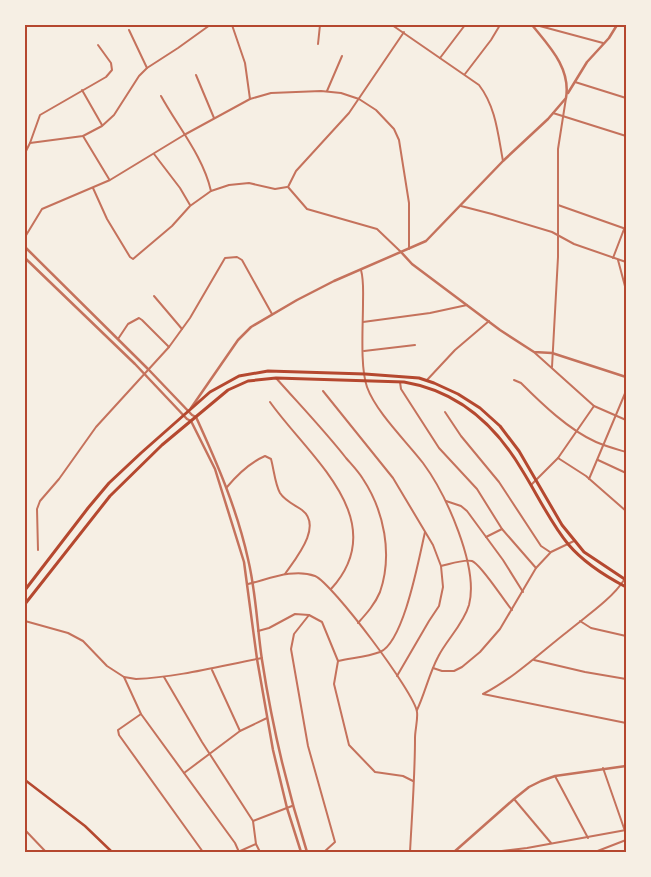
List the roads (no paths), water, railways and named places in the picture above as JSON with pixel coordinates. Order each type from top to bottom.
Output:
[{"type":"main road","points":[[25,590],[88,508],[110,483],[184,414],[210,392],[223,384],[239,376],[268,371],[411,377],[426,380],[458,394],[480,408],[500,426],[519,451],[562,525],[574,541],[584,552],[625,580]]},
{"type":"main road","points":[[25,604],[110,496],[162,445],[214,401],[238,385],[254,380],[276,378],[400,382],[421,385],[442,393],[462,404],[476,414],[498,436],[522,469],[568,544],[583,560],[626,587]]},
{"type":"main road","points":[[25,780],[85,826],[112,852]]},
{"type":"street","points":[[30,143],[83,136],[102,126],[114,115],[139,76],[147,68],[210,25]]},
{"type":"street","points":[[232,25],[244,63],[250,99]]},
{"type":"street","points":[[318,44],[320,25]]},
{"type":"street","points":[[392,25],[465,74],[485,92],[497,128],[503,161]]},
{"type":"street","points":[[440,58],[465,25]]},
{"type":"street","points":[[465,74],[500,25]]},
{"type":"street","points":[[532,25],[554,51],[561,63],[565,76],[567,96],[558,149],[558,235],[552,367]]},
{"type":"street","points":[[536,25],[603,43]]},
{"type":"street","points":[[189,411],[207,383],[244,334],[272,314],[327,285],[426,241],[503,161],[553,113],[567,96],[587,62],[618,25]]},
{"type":"street","points":[[129,30],[147,68]]},
{"type":"street","points":[[92,188],[107,219],[131,259],[172,226],[190,206],[210,192],[229,185],[249,183],[275,189],[288,187],[296,171],[345,118],[404,32]]},
{"type":"street","points":[[25,153],[40,115],[106,77],[112,70],[111,63],[98,44]]},
{"type":"street","points":[[327,91],[342,56]]},
{"type":"street","points":[[196,74],[214,118]]},
{"type":"street","points":[[575,82],[626,98]]},
{"type":"street","points":[[82,90],[102,126]]},
{"type":"street","points":[[25,237],[42,209],[110,180],[184,135],[250,99],[272,93],[327,91],[359,98],[383,117],[394,129],[399,140],[409,203],[409,250]]},
{"type":"street","points":[[161,96],[203,168],[210,192]]},
{"type":"street","points":[[553,113],[626,136]]},
{"type":"street","points":[[83,136],[110,180]]},
{"type":"street","points":[[154,154],[180,188],[190,206]]},
{"type":"street","points":[[288,187],[307,209],[377,229],[412,264],[534,352],[594,406],[626,420]]},
{"type":"street","points":[[558,205],[625,229]]},
{"type":"street","points":[[460,206],[486,212],[558,235],[574,244],[626,262]]},
{"type":"street","points":[[613,258],[626,224]]},
{"type":"street","points":[[25,247],[196,417],[227,487],[243,536],[253,582],[262,658],[279,748],[292,806],[307,852]]},
{"type":"street","points":[[38,550],[37,515],[40,501],[96,428],[170,347],[183,329],[225,258],[237,256],[242,260],[272,314]]},
{"type":"street","points":[[25,258],[191,421],[215,469],[244,562],[273,750],[287,808],[301,852]]},
{"type":"street","points":[[618,260],[626,290]]},
{"type":"street","points":[[361,270],[364,283],[363,322],[366,385],[382,413],[427,468],[446,501],[453,516],[467,561],[470,584],[469,604],[463,620],[438,656],[417,710],[410,852]]},
{"type":"street","points":[[154,296],[183,329]]},
{"type":"street","points":[[363,322],[430,313],[467,305]]},
{"type":"street","points":[[118,339],[128,324],[139,318],[170,347]]},
{"type":"street","points":[[426,380],[455,350],[489,321]]},
{"type":"street","points":[[364,351],[415,345]]},
{"type":"street","points":[[534,352],[552,352],[626,377]]},
{"type":"street","points":[[276,378],[363,478],[381,520],[386,548],[386,562],[380,591],[371,609],[358,623]]},
{"type":"street","points":[[514,380],[521,383],[576,431],[604,445],[626,452]]},
{"type":"street","points":[[400,382],[401,389],[439,448],[477,489],[502,529],[536,568]]},
{"type":"street","points":[[324,391],[393,478],[438,554],[443,587],[439,606],[397,676]]},
{"type":"street","points":[[589,479],[626,391]]},
{"type":"street","points":[[270,402],[331,477],[342,494],[352,518],[354,537],[352,557],[346,569],[331,589]]},
{"type":"street","points":[[531,485],[558,458],[594,406]]},
{"type":"street","points":[[445,412],[461,436],[499,482],[541,546],[550,552]]},
{"type":"street","points":[[227,487],[252,462],[265,456],[271,459],[280,494],[308,515],[311,524],[310,533],[285,574]]},
{"type":"street","points":[[558,458],[589,479],[626,510]]},
{"type":"street","points":[[598,460],[626,473]]},
{"type":"street","points":[[446,501],[465,508],[503,560],[523,592]]},
{"type":"street","points":[[486,537],[502,529]]},
{"type":"street","points":[[338,661],[381,652],[392,641],[404,617],[426,532]]},
{"type":"street","points":[[433,668],[450,671],[462,667],[486,645],[512,610],[536,568],[550,552],[574,541]]},
{"type":"street","points":[[441,566],[467,561],[475,562],[512,610]]},
{"type":"street","points":[[248,584],[285,574],[316,576],[331,589],[381,652],[417,710]]},
{"type":"street","points":[[625,580],[580,622],[534,660],[483,694],[626,723]]},
{"type":"street","points":[[258,631],[269,628],[295,614],[309,615],[322,622],[338,661],[334,684],[349,745],[375,772],[403,776],[413,781]]},
{"type":"street","points":[[309,615],[294,634],[291,649],[308,746],[335,842],[324,852]]},
{"type":"street","points":[[25,621],[68,633],[83,641],[107,666],[124,678],[141,714],[235,843],[239,852],[256,844]]},
{"type":"street","points":[[580,622],[591,628],[626,636]]},
{"type":"street","points":[[124,678],[164,677],[262,658]]},
{"type":"street","points":[[534,660],[584,672],[626,679]]},
{"type":"street","points":[[212,669],[240,731]]},
{"type":"street","points":[[164,677],[253,821],[256,844],[260,852]]},
{"type":"street","points":[[141,714],[118,730],[119,735],[203,852]]},
{"type":"street","points":[[184,773],[240,731],[267,718]]},
{"type":"street","points":[[273,750],[279,748]]},
{"type":"street","points":[[454,852],[514,798],[529,788],[556,776],[626,766]]},
{"type":"street","points":[[494,852],[626,832],[603,768]]},
{"type":"street","points":[[556,776],[588,838]]},
{"type":"street","points":[[514,798],[551,844]]},
{"type":"street","points":[[253,821],[292,806]]},
{"type":"street","points":[[25,830],[46,852]]},
{"type":"street","points":[[595,852],[626,840]]}]
